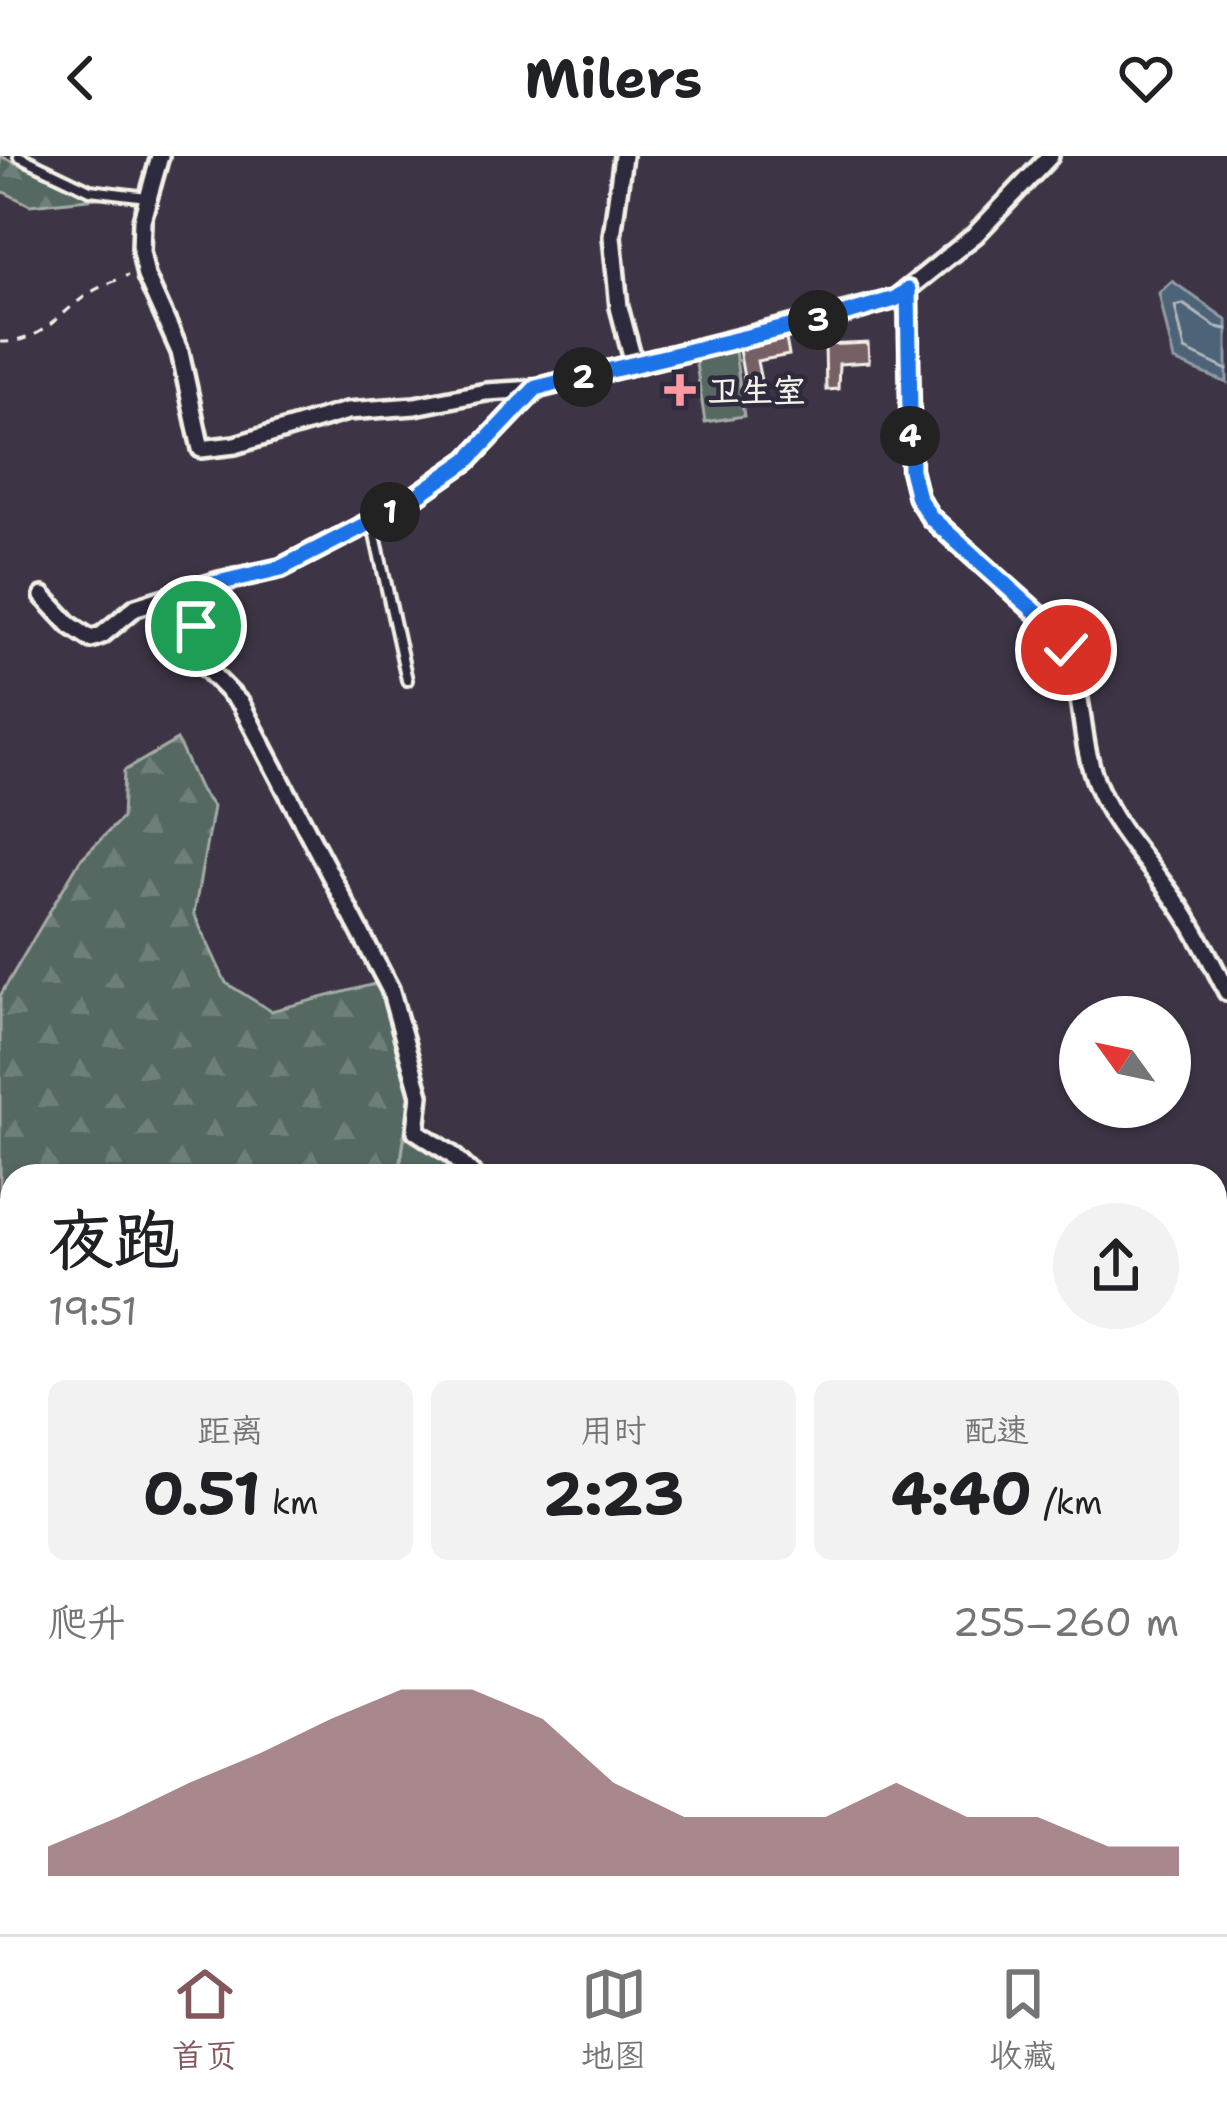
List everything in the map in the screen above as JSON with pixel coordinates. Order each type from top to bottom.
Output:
[{"type":"street","points":[[160,156],[140,232],[144,268],[180,352],[201,448],[235,445],[346,411],[536,388],[895,299],[976,235],[1050,156]]},
{"type":"street","points":[[623,156],[612,236],[619,307],[634,364]]},
{"type":"street","points":[[908,290],[911,470],[918,498],[931,518],[1046,621],[1060,640],[1076,676],[1098,788],[1111,814],[1184,912],[1227,992]]},
{"type":"street","points":[[43,596],[70,626],[91,639],[136,607],[281,568],[372,521],[468,460],[536,388]]},
{"type":"street","points":[[205,586],[196,626],[206,668],[241,704],[390,989],[420,1094],[416,1131],[461,1164]]},
{"type":"lane","points":[[19,156],[90,190],[150,197]]},
{"type":"lane","points":[[372,521],[407,680]]},
{"type":"path","points":[[0,342],[35,335],[90,292],[144,268]]},
{"type":"green space","points":[[0,156],[97,198],[30,205],[0,190]]},
{"type":"green space","points":[[735,351],[744,416],[705,422],[695,357]]},
{"type":"green space","points":[[177,740],[213,807],[194,914],[226,983],[271,1011],[382,982],[411,1089],[400,1164],[0,1164],[0,996],[80,860],[122,818],[124,771]]},
{"type":"green space","points":[[405,1134],[450,1164],[400,1164]]},
{"type":"water","points":[[1172,281],[1227,320],[1227,383],[1174,361],[1159,293]]},
{"type":"building","points":[[786,339],[789,355],[757,361],[763,391],[747,394],[739,350]]},
{"type":"building","points":[[868,343],[869,362],[839,364],[838,389],[826,390],[825,345]]},
{"type":"place","name":"卫生室","points":[[680,390]]},
{"type":"route","points":[[196,626],[205,586],[281,568],[402,506],[468,460],[536,388],[848,313],[895,299],[908,290],[911,470],[918,498],[931,518],[1046,621],[1066,650]]}]
